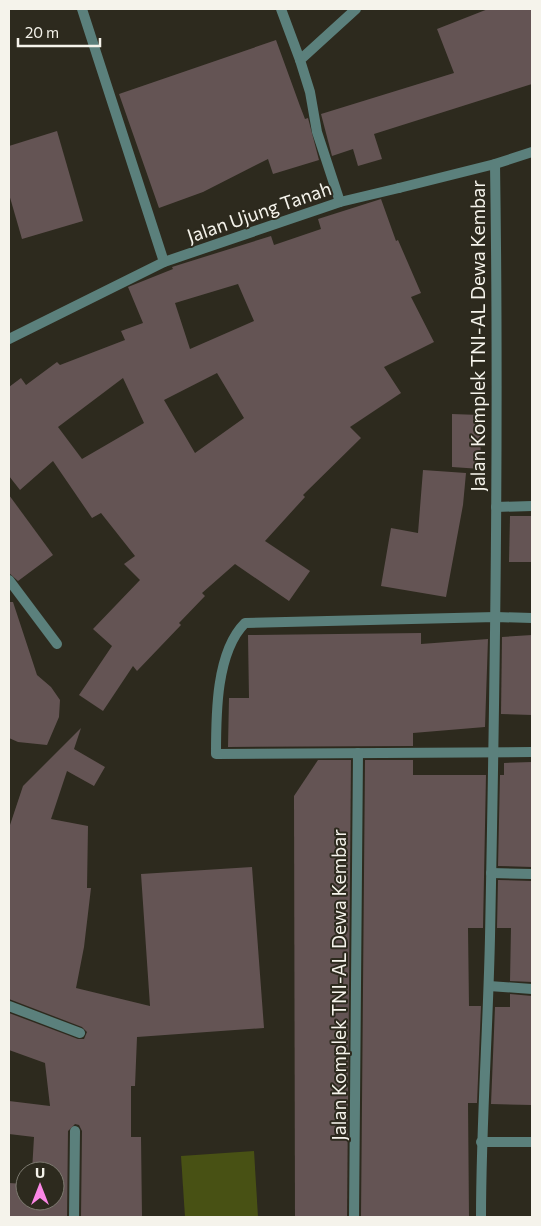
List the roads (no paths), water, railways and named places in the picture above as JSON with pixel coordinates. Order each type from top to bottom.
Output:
[{"type":"street","points":[[82,9],[164,262]]},
{"type":"street","points":[[281,9],[310,92],[317,132],[340,202]]},
{"type":"street","points":[[300,60],[356,9]]},
{"type":"street","name":"Jalan Ujung Tanah","points":[[9,339],[164,262],[340,202],[495,164],[532,152]]},
{"type":"street","name":"Jalan Komplek TNI-AL Dewa Kembar","points":[[481,1217],[481,1142],[489,986],[496,617],[495,164]]},
{"type":"street","name":"Jalan Komplek TNI-AL Dewa Kembar","points":[[496,507],[532,506]]},
{"type":"street","points":[[9,580],[57,644]]},
{"type":"street","points":[[532,618],[256,621],[246,623],[236,632],[220,676],[216,754],[532,752]]},
{"type":"street","name":"Jalan Komplek TNI-AL Dewa Kembar","points":[[354,1217],[358,754]]},
{"type":"street","points":[[491,873],[532,874]]},
{"type":"street","points":[[489,986],[532,989]]},
{"type":"street","points":[[9,1006],[80,1033]]},
{"type":"street","points":[[74,1217],[75,1131]]},
{"type":"street","points":[[481,1142],[532,1142]]}]
